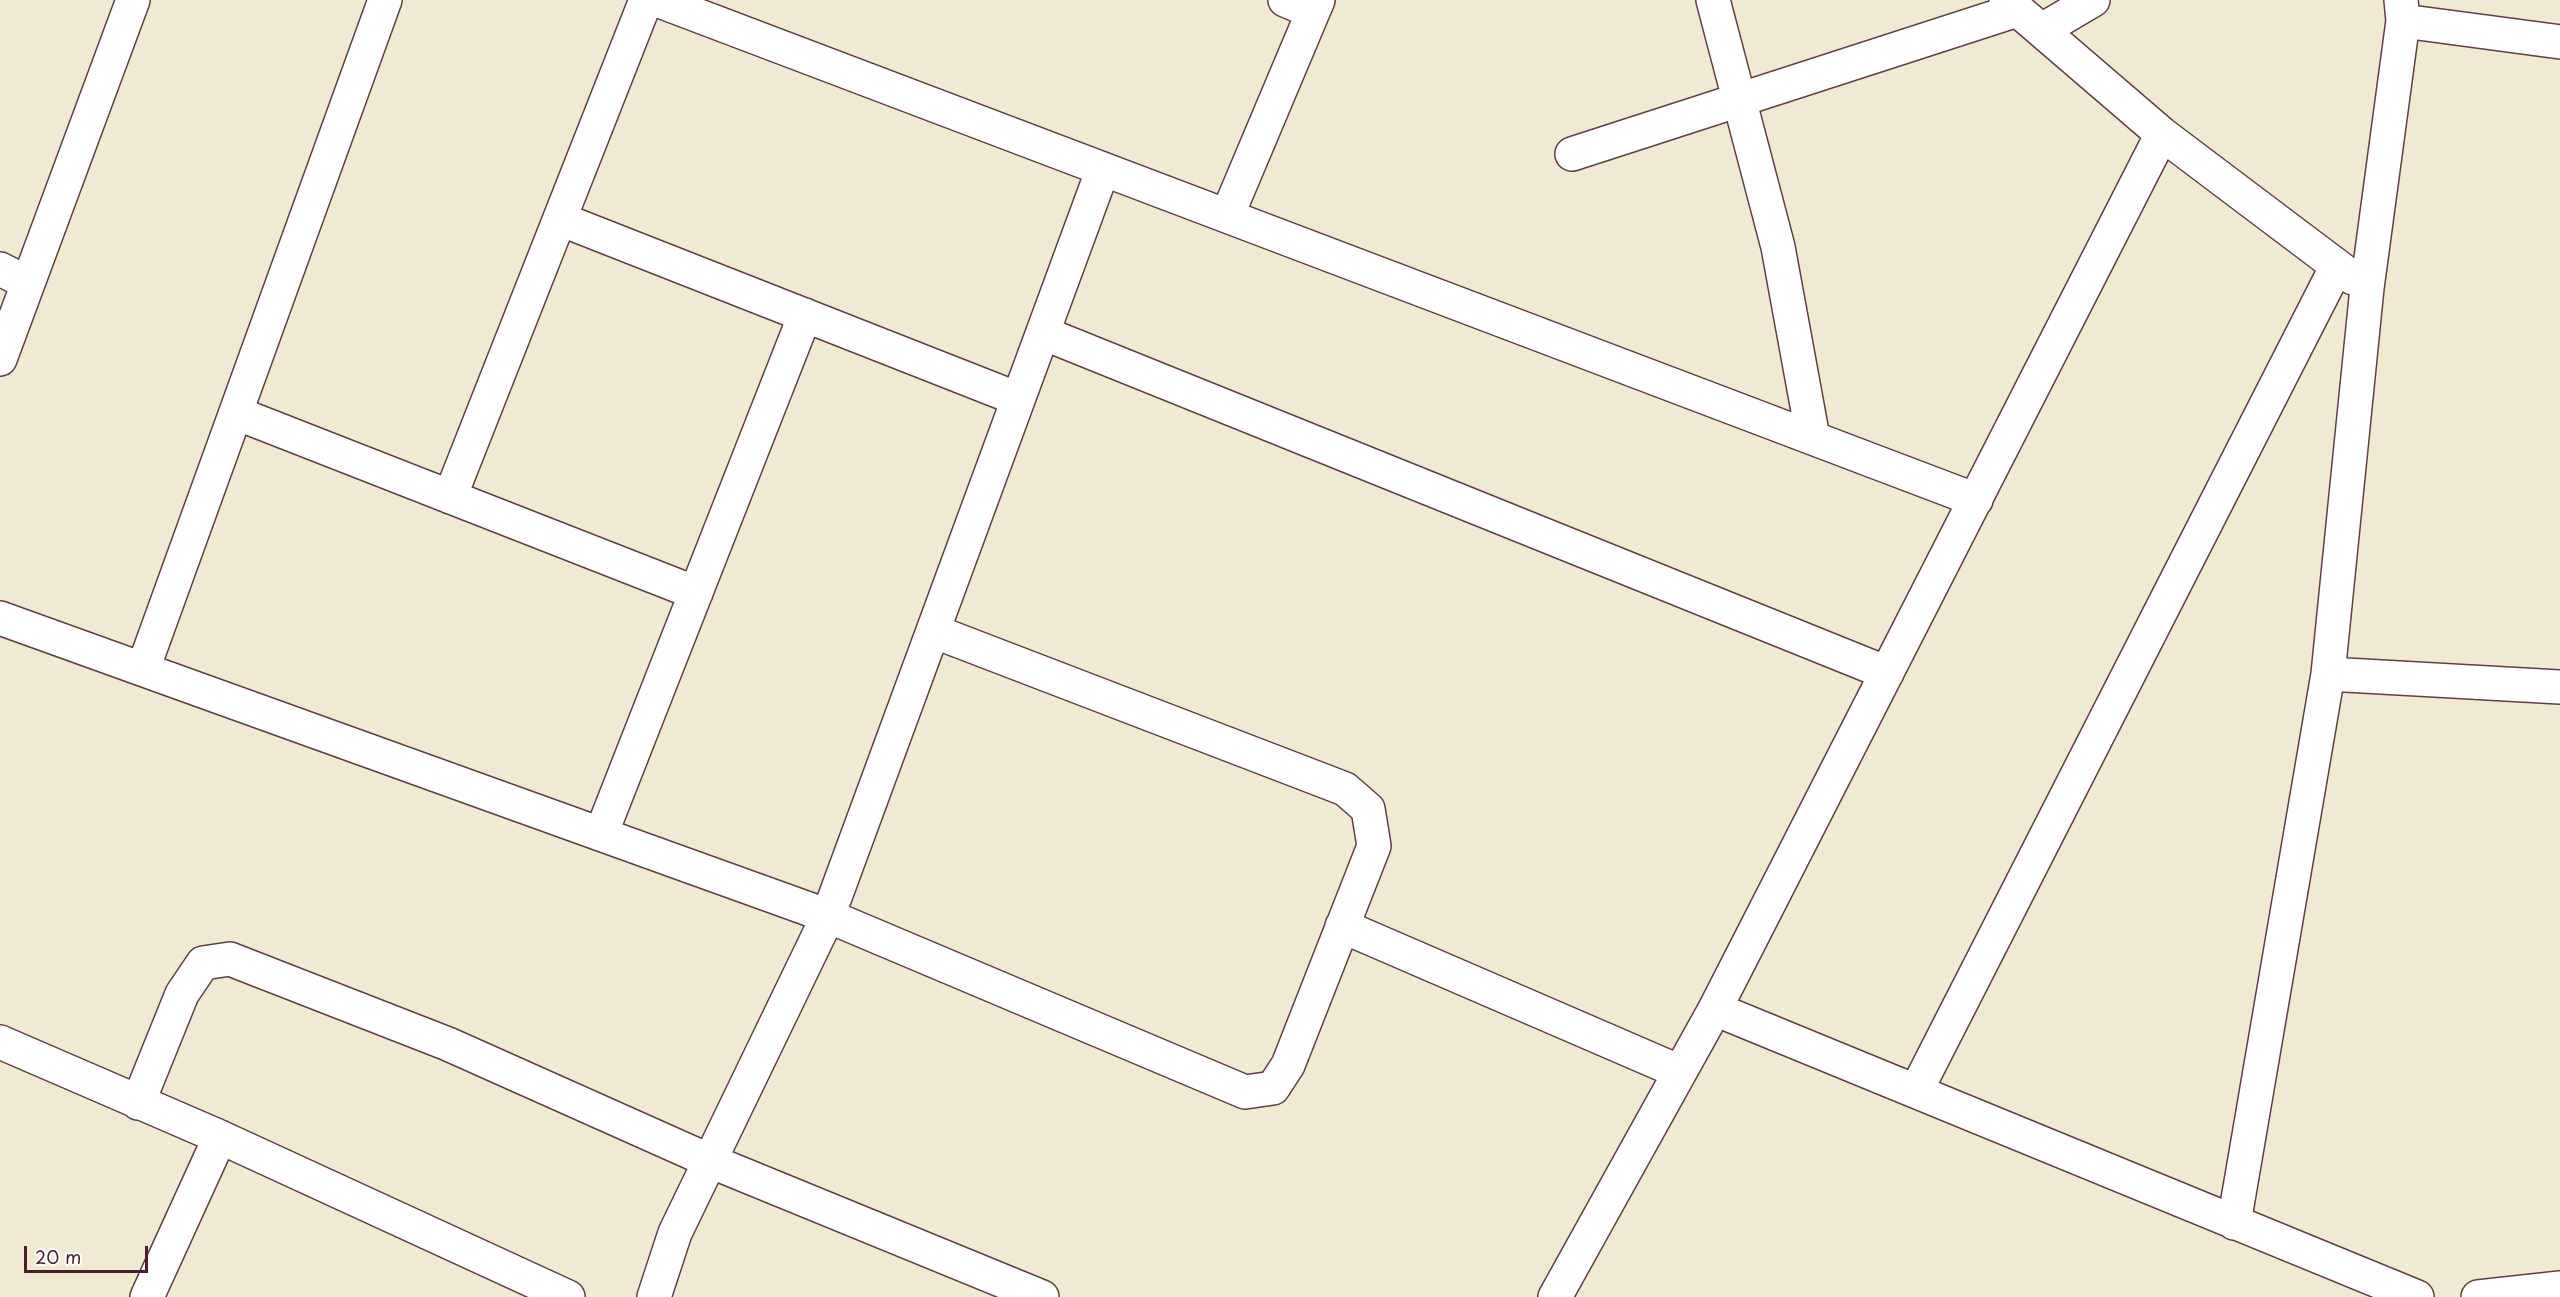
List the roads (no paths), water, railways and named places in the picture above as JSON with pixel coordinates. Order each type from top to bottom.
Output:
[{"type":"street","points":[[0,358],[14,276],[133,0]]},
{"type":"street","points":[[143,669],[385,0]]},
{"type":"street","points":[[450,497],[646,0]]},
{"type":"street","points":[[657,0],[1976,500]]},
{"type":"street","points":[[1713,0],[1778,247],[1813,438]]},
{"type":"street","points":[[1572,154],[2021,13],[2093,0]]},
{"type":"street","points":[[1227,216],[1306,4]]},
{"type":"street","points":[[2234,1223],[2328,674],[2367,288],[2402,11],[2560,42]]},
{"type":"street","points":[[2021,13],[2162,134],[2367,288]]},
{"type":"street","points":[[1555,1297],[1715,1009],[2162,134]]},
{"type":"street","points":[[654,1297],[675,1233],[828,916],[1103,169]]},
{"type":"street","points":[[560,219],[1018,399]]},
{"type":"street","points":[[1916,1091],[2337,266]]},
{"type":"street","points":[[601,834],[805,315]]},
{"type":"street","points":[[1043,333],[1887,673]]},
{"type":"street","points":[[236,413],[696,593]]},
{"type":"street","points":[[0,618],[828,916],[1245,1092],[1273,1088],[1288,1065],[1374,846],[1368,809],[1345,789],[933,631]]},
{"type":"street","points":[[2328,674],[2560,687]]},
{"type":"street","points":[[1342,926],[1680,1072]]},
{"type":"street","points":[[138,1103],[182,994],[203,963],[230,959],[448,1044],[710,1161],[1042,1297]]},
{"type":"street","points":[[1715,1009],[2417,1297]]},
{"type":"street","points":[[0,1042],[220,1137],[568,1297]]},
{"type":"street","points":[[147,1297],[220,1137]]},
{"type":"street","points":[[2478,1297],[2560,1288]]}]
